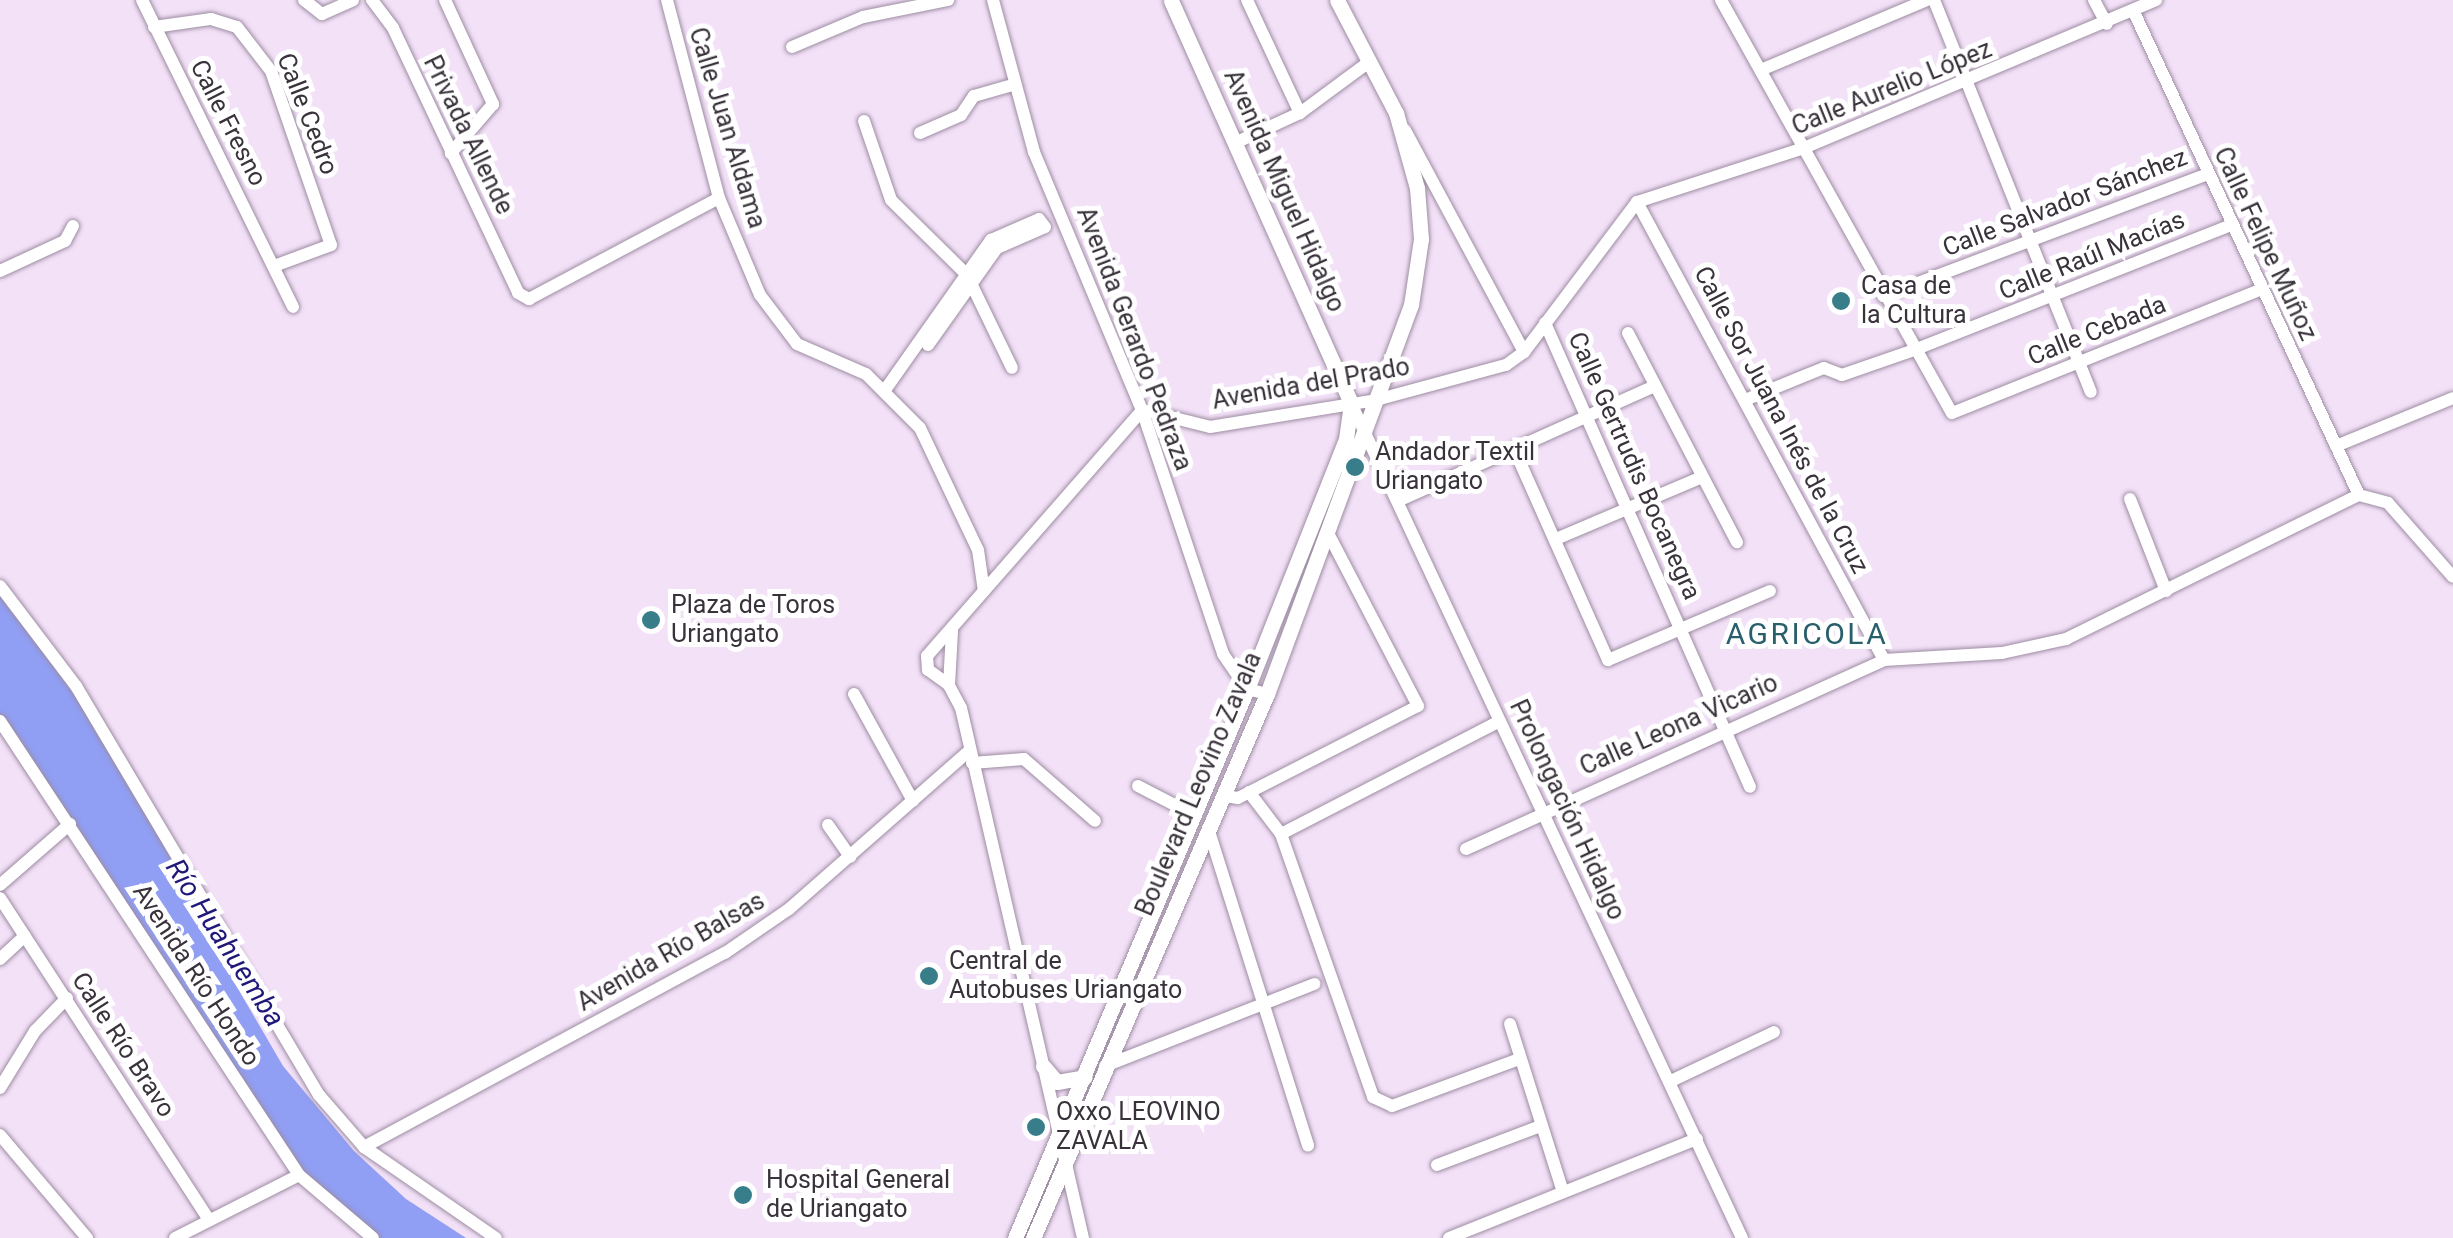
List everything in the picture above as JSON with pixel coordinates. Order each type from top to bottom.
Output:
[{"type":"main road","name":"Avenida Miguel Hidalgo","points":[[1171,0],[1351,403]]},
{"type":"main road","name":"Boulevard Leovino Zavala","points":[[1015,1238],[1059,1132],[1094,1075],[1225,796],[1366,438],[1411,305],[1421,239],[1417,188],[1396,113],[1337,0]]},
{"type":"main road","name":"Boulevard Leovino Zavala","points":[[1033,1238],[1194,815],[1346,439],[1351,403]]},
{"type":"main road","points":[[1304,548],[1321,554]]},
{"type":"main road","points":[[1043,1066],[1057,1082],[1094,1075]]},
{"type":"street","name":"Calle Fresno","points":[[142,0],[292,306]]},
{"type":"street","points":[[304,0],[322,14],[353,0]]},
{"type":"street","name":"Privada Allende","points":[[372,0],[393,28],[518,292],[539,298],[719,198]]},
{"type":"street","points":[[445,0],[492,104],[451,153]]},
{"type":"street","name":"Calle Juan Aldama","points":[[667,0],[719,198],[777,322],[797,344],[866,374],[920,428],[978,550],[984,592]]},
{"type":"street","points":[[792,47],[863,17],[948,0]]},
{"type":"street","name":"Avenida Gerardo Pedraza","points":[[993,0],[1012,85],[1142,410],[1223,654],[1248,689]]},
{"type":"street","points":[[1247,0],[1300,113]]},
{"type":"street","points":[[1721,0],[1914,350]]},
{"type":"street","points":[[1762,70],[1930,0],[2090,392]]},
{"type":"street","points":[[2094,0],[2107,24]]},
{"type":"street","name":"Calle Aurelio López","points":[[1638,202],[1804,148],[1967,84],[2156,0]]},
{"type":"street","name":"Calle Felipe Muñoz","points":[[2134,10],[2260,290],[2359,495]]},
{"type":"street","name":"Calle Cedro","points":[[154,26],[211,19],[237,27],[271,71],[331,245],[274,266]]},
{"type":"street","points":[[1235,143],[1300,113],[1368,62]]},
{"type":"street","points":[[920,132],[961,115],[974,96],[1012,85]]},
{"type":"street","points":[[1396,113],[1524,352]]},
{"type":"street","points":[[864,121],[891,200],[969,280],[1012,368]]},
{"type":"street","name":"Calle Salvador Sánchez","points":[[1883,296],[2207,174]]},
{"type":"street","name":"Avenida del Prado","points":[[1142,410],[1210,427],[1376,400],[1506,366],[1524,352],[1638,202]]},
{"type":"street","name":"Calle Sor Juana Inés de la Cruz","points":[[1638,202],[1884,660]]},
{"type":"street","points":[[888,393],[969,280],[997,248],[1045,227],[1042,219],[991,240],[969,280]]},
{"type":"street","points":[[0,272],[65,241],[73,226]]},
{"type":"street","name":"Calle Raúl Macías","points":[[1745,400],[1824,368],[1842,374],[1914,350],[2231,226]]},
{"type":"street","name":"Calle Cebada","points":[[1914,350],[1952,413],[2260,290]]},
{"type":"street","name":"Calle Gertrudis Bocanegra","points":[[1545,323],[1590,416],[1682,628],[1721,730],[1750,788]]},
{"type":"street","points":[[1628,333],[1736,542]]},
{"type":"street","points":[[1400,500],[1654,386]]},
{"type":"street","points":[[2336,446],[2453,398]]},
{"type":"street","name":"Prolongación Hidalgo","points":[[1351,403],[1400,500],[1742,1238]]},
{"type":"street","points":[[949,684],[928,670],[928,656],[1142,410]]},
{"type":"street","points":[[1515,451],[1608,660],[1682,628]]},
{"type":"street","points":[[1556,539],[1702,477]]},
{"type":"street","points":[[2359,495],[2388,503],[2453,577]]},
{"type":"street","name":"Calle Leona Vicario","points":[[1466,849],[1541,810],[1884,660],[2030,648],[2166,591],[2359,495]]},
{"type":"street","points":[[2130,498],[2166,591]]},
{"type":"street","points":[[1225,796],[1250,792],[1418,706],[1328,535]]},
{"type":"street","points":[[0,586],[76,686],[301,1068],[364,1146],[496,1238]]},
{"type":"street","name":"Calle Gertrudis Bocanegra","points":[[1682,628],[1770,591]]},
{"type":"street","points":[[952,630],[949,684],[971,757],[1083,1238]]},
{"type":"street","points":[[1248,689],[1266,694]]},
{"type":"street","points":[[854,694],[913,801]]},
{"type":"street","name":"Avenida Río Hondo","points":[[0,720],[299,1174],[372,1238]]},
{"type":"street","points":[[1282,834],[1500,720]]},
{"type":"street","points":[[971,757],[1024,760],[1094,821]]},
{"type":"street","name":"Avenida Río Balsas","points":[[364,1146],[725,953],[971,757]]},
{"type":"street","points":[[1138,786],[1194,815]]},
{"type":"street","points":[[1250,792],[1282,834],[1373,1097],[1382,1105],[1520,1059]]},
{"type":"street","points":[[0,885],[70,824]]},
{"type":"street","points":[[828,825],[850,857]]},
{"type":"street","points":[[1208,828],[1308,1146]]},
{"type":"street","name":"Calle Río Bravo","points":[[0,898],[207,1217]]},
{"type":"street","points":[[0,959],[25,936]]},
{"type":"street","points":[[1094,1075],[1314,984]]},
{"type":"street","points":[[0,1088],[36,1031],[66,998]]},
{"type":"street","points":[[1510,1024],[1563,1192]]},
{"type":"street","points":[[1671,1081],[1774,1032]]},
{"type":"street","points":[[1437,1165],[1541,1126]]},
{"type":"street","points":[[0,1134],[86,1238]]},
{"type":"street","points":[[1449,1238],[1698,1139]]},
{"type":"street","points":[[175,1238],[207,1217],[299,1174]]},
{"type":"water","name":"Río Huahuemba","points":[[0,587],[42,637],[188,870],[241,994],[283,1066],[354,1151],[406,1199],[466,1238],[377,1238],[302,1173],[0,719]]},
{"type":"place","name":"Casa de la Cultura","points":[[1841,301]]},
{"type":"place","name":"Andador Textil Uriangato","points":[[1355,467]]},
{"type":"place","name":"Plaza de Toros Uriangato","points":[[651,620]]},
{"type":"place","name":"Central de Autobuses Uriangato","points":[[929,976]]},
{"type":"place","name":"Oxxo LEOVINO ZAVALA","points":[[1036,1127]]},
{"type":"place","name":"Hospital General de Uriangato","points":[[743,1195]]},
{"type":"district","name":"AGRICOLA","points":[[1807,634]]}]
